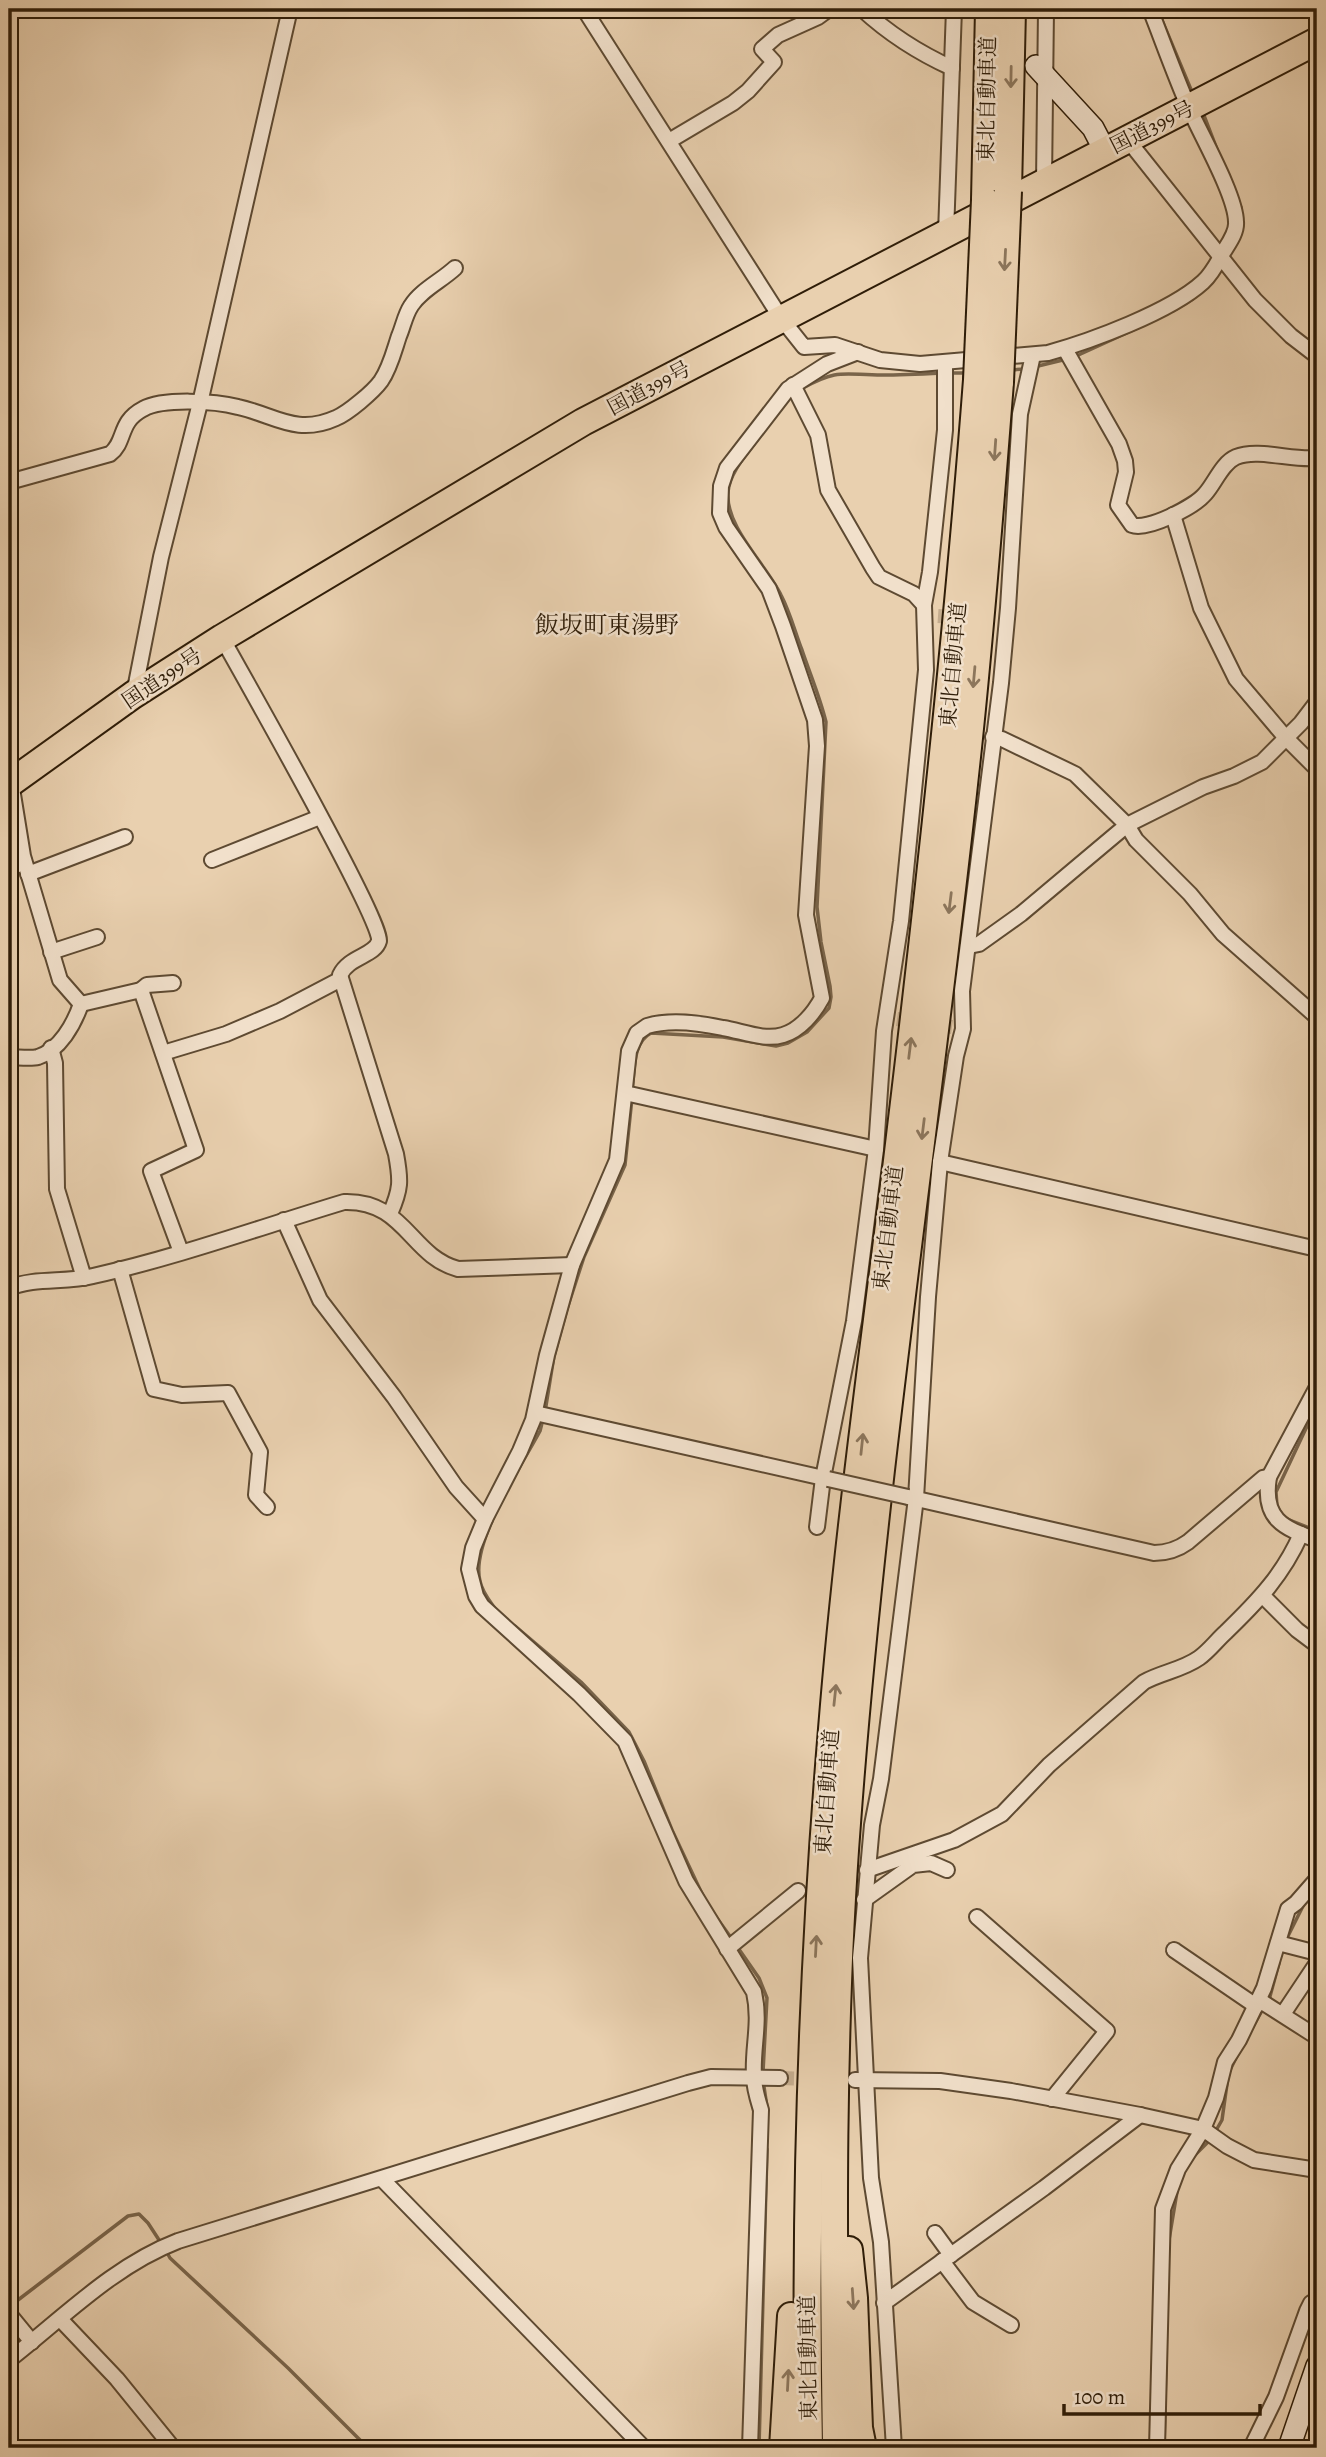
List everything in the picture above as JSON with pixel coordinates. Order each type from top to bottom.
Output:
[{"type":"highway","name":"東北自動車道","points":[[989,9],[997,196]]},
{"type":"highway","name":"東北自動車道","points":[[836,2448],[833,2109],[835,2012],[845,1848],[870,1571],[965,777],[989,381],[997,196],[1012,9]]},
{"type":"highway","name":"国道399号","points":[[10,783],[133,695],[222,638],[583,422],[1317,41]]},
{"type":"highway","name":"東北自動車道","points":[[809,2448],[808,2174],[812,2014],[832,1724],[868,1383],[989,381]]},
{"type":"highway","points":[[783,2448],[803,2109],[812,2014]]},
{"type":"highway","points":[[833,2109],[854,2298],[859,2428],[863,2448]]},
{"type":"main road","points":[[1041,70],[1093,128],[1116,145]]},
{"type":"main road","points":[[1289,2448],[1312,2395],[1317,2366]]},
{"type":"street","points":[[133,695],[161,557],[200,403],[290,9]]},
{"type":"street","points":[[584,9],[781,318],[804,347],[835,345],[880,360],[945,369],[1031,363],[1068,355],[1173,302],[1202,284],[1224,262],[1235,230],[1236,218],[1150,9]]},
{"type":"street","points":[[669,141],[733,103],[748,91],[774,62],[762,49],[778,35],[818,17],[829,9]]},
{"type":"street","points":[[862,9],[877,23],[928,57],[952,68]]},
{"type":"street","points":[[946,233],[954,9]]},
{"type":"street","points":[[1044,182],[1041,70],[1046,9]]},
{"type":"street","points":[[1116,145],[1224,262],[1255,300],[1291,336],[1317,356]]},
{"type":"street","points":[[9,482],[110,454],[117,449],[124,425],[131,417],[155,403],[237,406],[282,423],[303,427],[336,418],[380,382],[410,307],[423,292],[455,268]]},
{"type":"street","points":[[750,2448],[761,2110],[765,2077],[754,1992],[732,1944],[685,1881],[625,1741],[579,1693],[490,1615],[476,1596],[469,1569],[473,1548],[485,1519],[542,1414],[547,1355],[572,1265],[617,1160],[631,1094],[629,1051],[632,1041],[647,1026],[698,1024],[757,1035],[783,1035],[798,1027],[822,998],[806,915],[817,746],[815,719],[772,596],[726,527],[720,513],[719,499],[720,486],[727,468],[780,398],[796,391],[827,364],[858,352]]},
{"type":"street","points":[[1068,355],[1119,444],[1126,472],[1119,496],[1121,510],[1132,525],[1138,527],[1173,515],[1198,502],[1230,460],[1239,456],[1276,455],[1301,460],[1317,458]]},
{"type":"street","points":[[894,2448],[881,2242],[861,2080],[860,1958],[867,1870],[912,1498],[940,1162],[956,1056],[957,1028],[1002,683],[1001,620],[1020,414],[1031,363]]},
{"type":"street","points":[[817,1527],[853,1321],[892,1018],[915,795],[932,560],[946,430],[945,369]]},
{"type":"street","points":[[796,391],[818,435],[828,489],[873,568],[880,577],[914,594],[929,612]]},
{"type":"street","points":[[1173,515],[1201,608],[1236,679],[1286,738],[1317,769]]},
{"type":"street","points":[[222,638],[365,901],[380,937],[375,949],[349,962],[340,975],[396,1154],[401,1178],[399,1193],[390,1213]]},
{"type":"street","points":[[969,946],[979,944],[1020,914],[1127,825],[1193,791],[1262,762],[1317,702]]},
{"type":"street","points":[[993,737],[1075,774],[1127,825],[1136,840],[1190,894],[1223,934],[1317,1017]]},
{"type":"street","points":[[10,783],[26,868],[51,952],[60,980],[81,1004]]},
{"type":"street","points":[[212,860],[320,817]]},
{"type":"street","points":[[9,870],[26,868],[125,837]]},
{"type":"street","points":[[51,952],[97,937]]},
{"type":"street","points":[[163,1053],[226,1034],[280,1011],[341,979]]},
{"type":"street","points":[[81,1004],[141,990],[147,985],[173,982]]},
{"type":"street","points":[[141,990],[196,1150],[151,1171],[181,1252]]},
{"type":"street","points":[[9,1057],[38,1057],[51,1048],[75,1021],[81,1004]]},
{"type":"street","points":[[51,1048],[55,1063],[57,1189],[85,1278]]},
{"type":"street","points":[[631,1094],[876,1149]]},
{"type":"street","points":[[940,1162],[1317,1249]]},
{"type":"street","points":[[9,1288],[30,1282],[85,1278],[344,1202],[366,1204],[390,1213],[444,1265],[458,1269],[572,1265]]},
{"type":"street","points":[[284,1220],[320,1300],[394,1397],[456,1487],[485,1519]]},
{"type":"street","points":[[120,1269],[154,1389],[182,1395],[228,1393],[260,1452],[256,1495],[267,1507]]},
{"type":"street","points":[[1317,1387],[1313,1405],[1269,1477],[1267,1489],[1271,1512],[1277,1520],[1317,1540]]},
{"type":"street","points":[[542,1414],[1154,1553],[1178,1549],[1263,1478],[1269,1477]]},
{"type":"street","points":[[867,1870],[954,1840],[1002,1814],[1049,1765],[1144,1682],[1170,1673],[1199,1658],[1263,1596],[1292,1555],[1301,1534]]},
{"type":"street","points":[[1263,1596],[1297,1630],[1317,1645]]},
{"type":"street","points":[[864,1900],[913,1865],[931,1863],[947,1870]]},
{"type":"street","points":[[1157,2448],[1163,2209],[1178,2169],[1211,2134],[1225,2062],[1262,2003],[1283,1944],[1287,1909],[1296,1903],[1317,1879]]},
{"type":"street","points":[[732,1944],[798,1891]]},
{"type":"street","points":[[977,1917],[1107,2031],[1052,2099]]},
{"type":"street","points":[[1283,1944],[1317,1953]]},
{"type":"street","points":[[1174,1950],[1317,2037]]},
{"type":"street","points":[[1283,2014],[1317,1963]]},
{"type":"street","points":[[9,2360],[124,2268],[151,2252],[178,2241],[688,2083],[711,2077],[765,2077]]},
{"type":"street","points":[[861,2080],[940,2081],[1140,2115],[1211,2134],[1254,2160],[1317,2170]]},
{"type":"street","points":[[884,2303],[1140,2115]]},
{"type":"street","points":[[382,2179],[644,2448]]},
{"type":"street","points":[[935,2233],[973,2302],[1011,2325]]},
{"type":"street","points":[[1251,2448],[1276,2397],[1307,2311],[1311,2303],[1317,2300]]},
{"type":"street","points":[[9,2314],[32,2342]]},
{"type":"street","points":[[60,2319],[117,2379],[173,2448]]},
{"type":"waterway","points":[[1159,13],[1192,92]]},
{"type":"waterway","points":[[1203,113],[1218,152]]},
{"type":"waterway","points":[[1241,207],[1242,224]]},
{"type":"waterway","points":[[1199,294],[1214,280]]},
{"type":"waterway","points":[[1173,311],[1193,299]]},
{"type":"waterway","points":[[1074,357],[1153,321]]},
{"type":"waterway","points":[[1034,367],[1067,359]]},
{"type":"waterway","points":[[1009,370],[1026,369]]},
{"type":"waterway","points":[[803,388],[842,374],[942,373]]},
{"type":"waterway","points":[[950,373],[967,373]]},
{"type":"waterway","points":[[632,1090],[637,1050],[640,1043],[651,1033],[723,1037],[776,1046],[788,1043],[807,1032],[829,1008],[830,986],[817,907],[826,722],[790,615],[774,583],[739,532],[729,505],[728,492],[733,476],[763,432]]},
{"type":"waterway","points":[[545,1412],[554,1356],[567,1309],[584,1257],[625,1165],[632,1098]]},
{"type":"waterway","points":[[1281,1513],[1277,1506],[1276,1492],[1317,1405]]},
{"type":"waterway","points":[[496,1610],[484,1593],[480,1581],[479,1565],[483,1546],[500,1504],[540,1431],[543,1419]]},
{"type":"waterway","points":[[1287,1519],[1317,1531]]},
{"type":"waterway","points":[[515,1626],[581,1682],[629,1732],[704,1898]]},
{"type":"waterway","points":[[1285,1942],[1305,1902]]},
{"type":"waterway","points":[[714,1914],[732,1939]]},
{"type":"waterway","points":[[736,1945],[759,1978],[767,1998],[763,2072]]},
{"type":"waterway","points":[[1269,2000],[1279,1963]]},
{"type":"waterway","points":[[1251,2030],[1263,2009]]},
{"type":"waterway","points":[[1230,2070],[1239,2052]]},
{"type":"waterway","points":[[1214,2134],[1222,2120],[1228,2077]]},
{"type":"waterway","points":[[763,2080],[767,2107]]},
{"type":"waterway","points":[[1193,2157],[1210,2140]]},
{"type":"waterway","points":[[759,2448],[767,2149]]},
{"type":"waterway","points":[[1169,2240],[1177,2192]]},
{"type":"waterway","points":[[9,2296],[18,2300],[128,2216],[139,2214],[161,2243]]},
{"type":"waterway","points":[[165,2249],[170,2258],[288,2368],[368,2448]]},
{"type":"waterway","points":[[1164,2448],[1166,2359]]},
{"type":"tunnel","points":[[938,616],[994,620]]},
{"type":"tunnel","points":[[897,1019],[952,1027]]},
{"type":"tunnel","points":[[780,2078],[817,2079]]},
{"type":"district","name":"飯坂町東湯野","points":[[607,625]]}]
